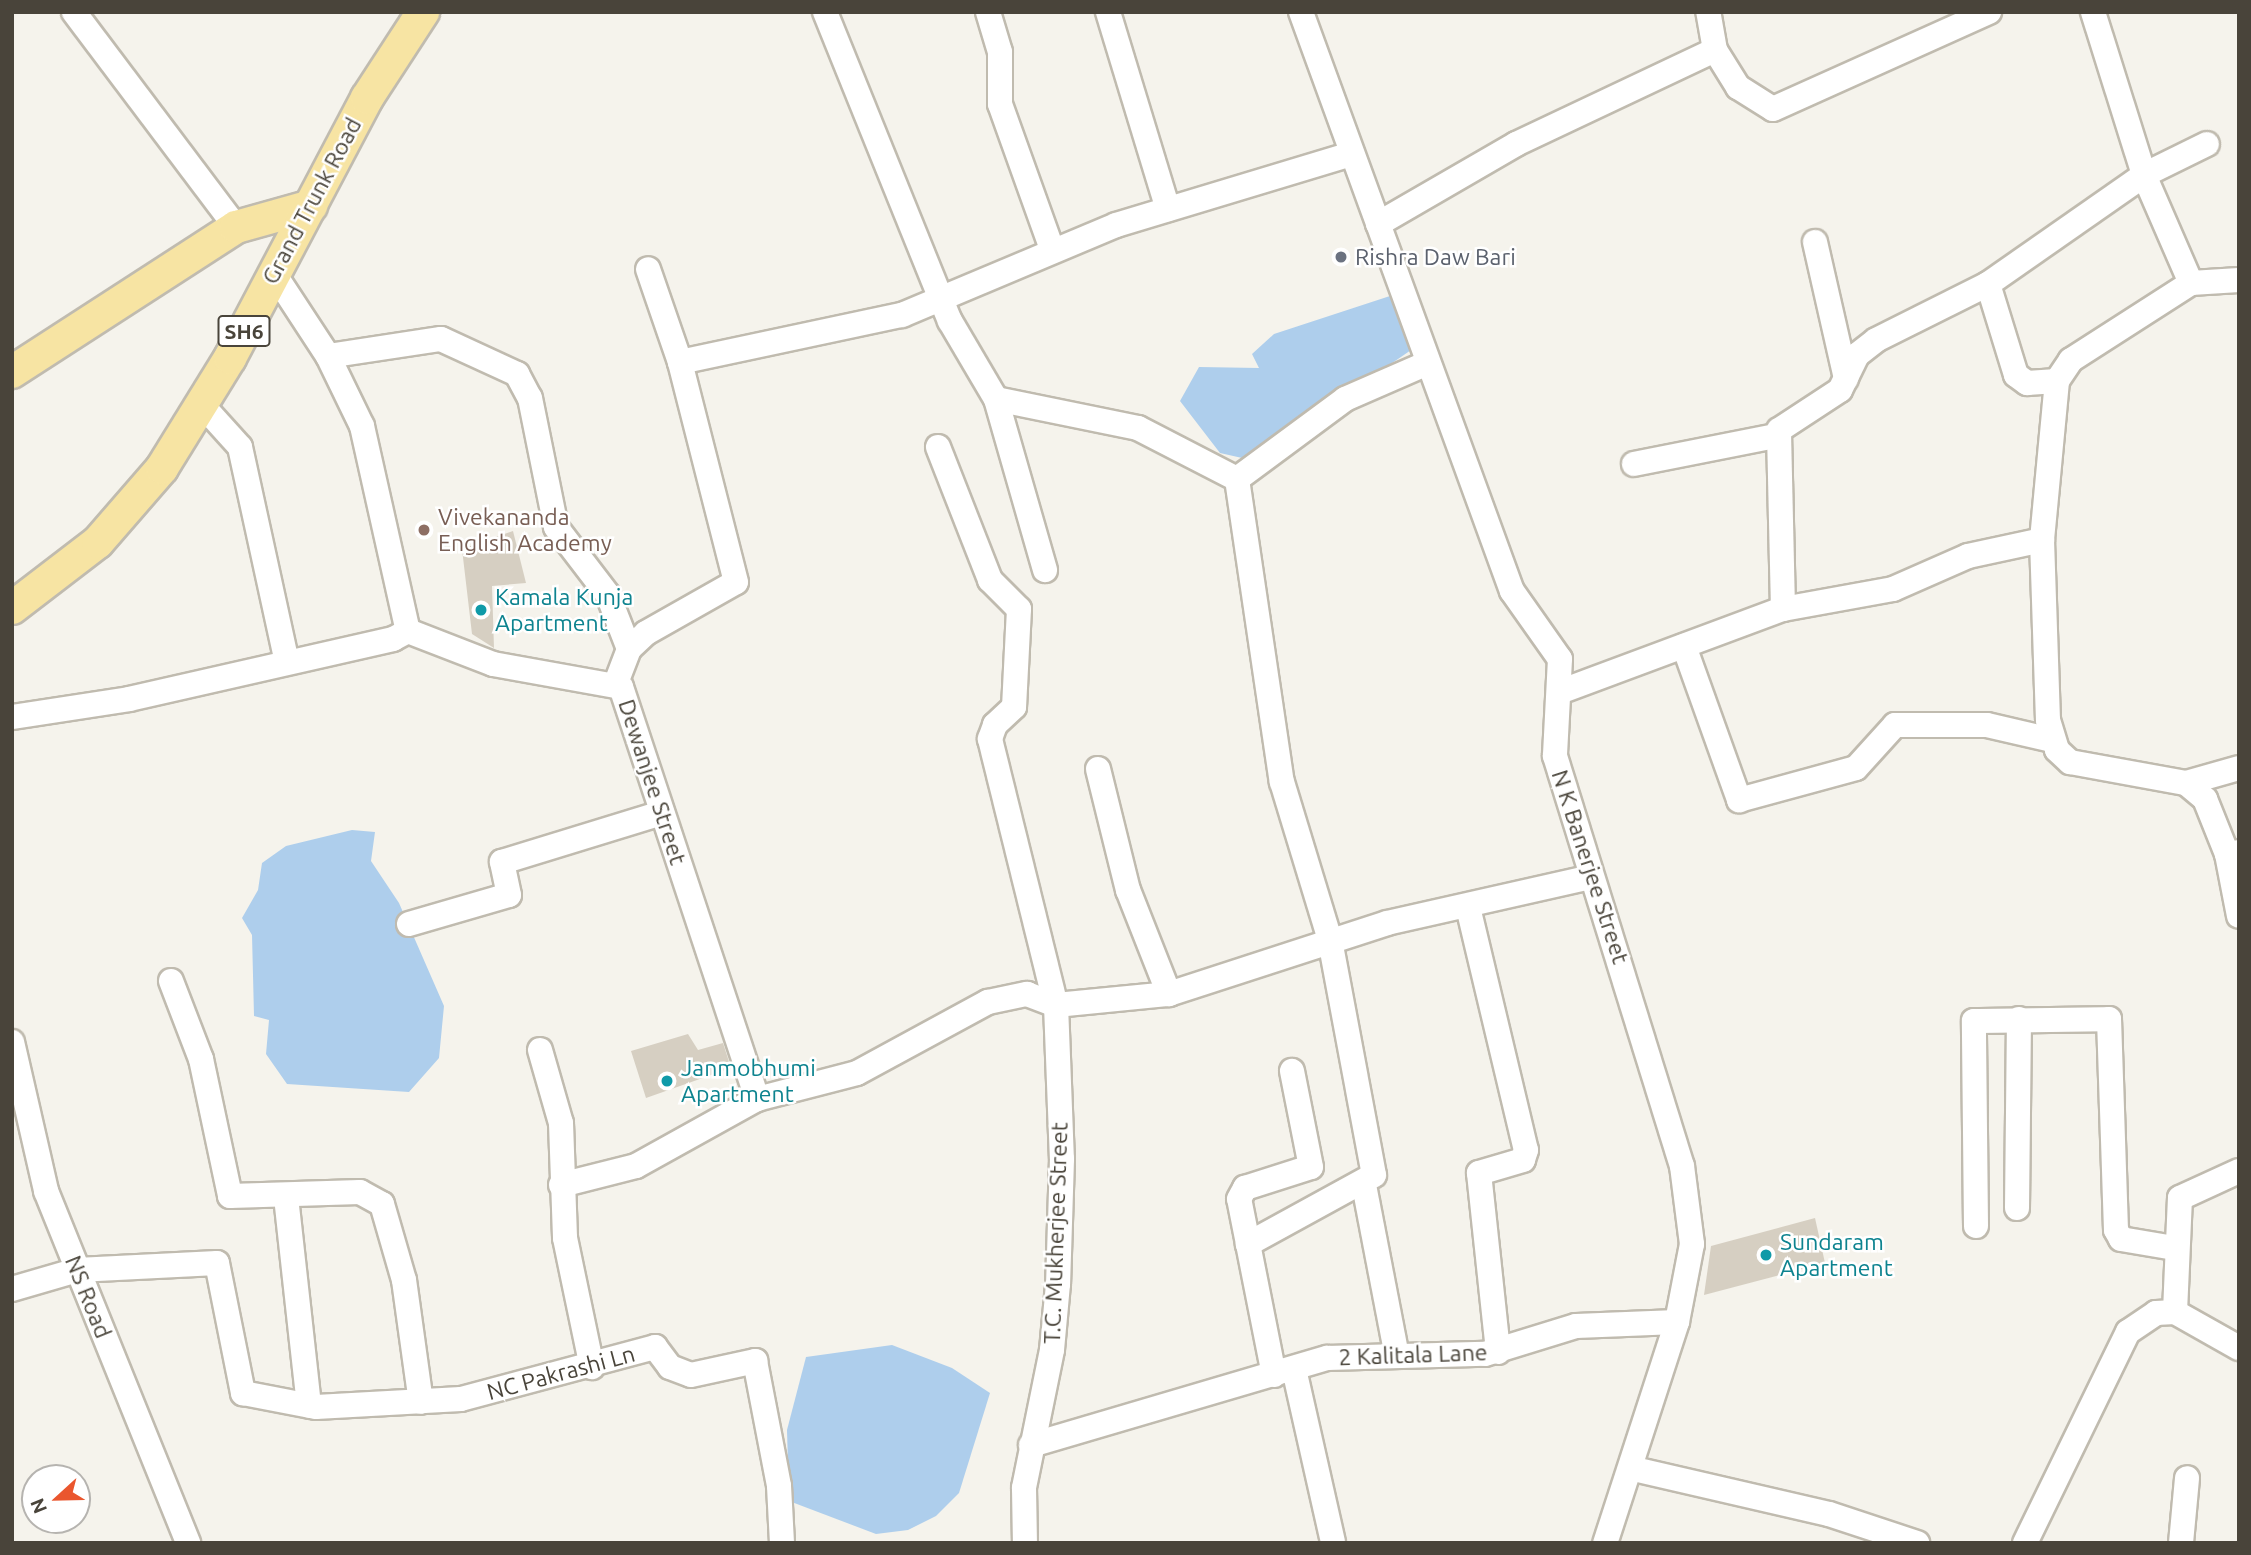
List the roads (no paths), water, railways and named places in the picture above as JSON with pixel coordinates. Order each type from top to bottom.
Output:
[{"type":"main road","name":"Grand Trunk Road","points":[[12,608],[133,507],[202,406],[367,98],[423,12]]},
{"type":"main road","points":[[12,372],[236,227],[311,206]]},
{"type":"street","points":[[74,12],[236,227]]},
{"type":"street","points":[[824,12],[940,298],[996,399],[1045,570]]},
{"type":"street","points":[[988,12],[1000,52],[1000,104],[1052,249]]},
{"type":"street","points":[[1108,12],[1168,209]]},
{"type":"street","name":"N K Banerjee Street","points":[[1301,12],[1378,224],[1425,364],[1512,591],[1560,659],[1562,691],[1555,756],[1682,1166],[1692,1244],[1677,1322],[1634,1469],[1605,1543]]},
{"type":"street","points":[[1708,12],[1715,50],[1738,88],[1773,109],[1989,12]]},
{"type":"street","points":[[2093,12],[2144,174],[2190,283]]},
{"type":"street","points":[[1378,224],[1505,149],[1715,50]]},
{"type":"street","points":[[1634,464],[1776,436],[1838,392],[1857,355],[1876,340],[1988,284],[2144,174],[2207,144]]},
{"type":"street","points":[[680,362],[902,315],[1052,249],[1168,209],[1351,154]]},
{"type":"street","points":[[1815,242],[1846,379]]},
{"type":"street","points":[[616,682],[629,649],[736,582],[680,362],[648,269]]},
{"type":"street","points":[[12,717],[286,662],[408,631],[362,426],[328,356],[274,272]]},
{"type":"street","points":[[2239,280],[2190,283],[2071,360],[2057,381],[2042,540],[2052,740],[2070,762],[2186,782],[2239,768]]},
{"type":"street","points":[[1988,284],[2016,374],[2027,383],[2057,381]]},
{"type":"street","points":[[328,356],[441,339],[517,374],[530,398],[556,527],[607,595],[629,649]]},
{"type":"street","points":[[1237,480],[1345,399],[1425,364]]},
{"type":"street","points":[[996,399],[1138,428],[1237,480]]},
{"type":"street","points":[[202,406],[240,447],[286,662]]},
{"type":"street","points":[[1776,436],[1783,609]]},
{"type":"street","name":"T.C. Mukherjee Street","points":[[938,447],[990,580],[1019,609],[1014,707],[995,724],[990,739],[1056,1005],[1062,1159],[1058,1284],[1052,1350],[1031,1445],[1025,1543]]},
{"type":"street","points":[[1237,480],[1282,782],[1330,940],[1374,1169],[1363,1185],[1248,1244]]},
{"type":"street","points":[[1562,691],[1783,609],[1893,589],[1968,556],[2042,540]]},
{"type":"street","name":"Dewanjee Street","points":[[408,631],[493,664],[616,682],[757,1099]]},
{"type":"street","points":[[1684,646],[1740,800],[1856,768],[1895,725],[1987,725],[2052,740]]},
{"type":"street","points":[[1098,769],[1128,890],[1170,994]]},
{"type":"street","points":[[2186,782],[2205,799],[2233,853],[2239,916]]},
{"type":"street","points":[[409,924],[509,895],[502,862],[661,813]]},
{"type":"street","points":[[561,1185],[636,1166],[757,1099],[847,1077],[972,1008],[1027,994],[1056,1005],[1170,994],[1330,940],[1591,877]]},
{"type":"street","points":[[1468,906],[1526,1150],[1523,1160],[1479,1173],[1498,1352]]},
{"type":"street","points":[[171,981],[201,1059],[230,1196],[286,1197],[360,1192],[382,1204],[402,1269],[421,1402]]},
{"type":"street","points":[[2017,1208],[2019,1019]]},
{"type":"street","points":[[1976,1226],[1973,1024],[2019,1019],[2112,1022],[2116,1230],[2121,1239],[2174,1248]]},
{"type":"street","name":"NS Road","points":[[12,1042],[46,1191],[188,1543]]},
{"type":"street","points":[[540,1050],[561,1123],[561,1185],[568,1257],[592,1367]]},
{"type":"street","points":[[1292,1071],[1311,1167],[1242,1190],[1248,1244],[1333,1542]]},
{"type":"street","points":[[2175,1312],[2174,1248],[2180,1198],[2239,1171]]},
{"type":"street","points":[[1363,1185],[1397,1356]]},
{"type":"street","points":[[286,1197],[309,1406]]},
{"type":"street","name":"NC Pakrashi Ln","points":[[77,1270],[217,1263],[243,1393],[309,1406],[461,1399],[592,1367],[655,1347],[670,1367],[691,1375],[756,1362],[782,1543]]},
{"type":"street","points":[[12,1289],[77,1270]]},
{"type":"street","points":[[2025,1543],[2118,1343],[2145,1318],[2175,1312],[2239,1348]]},
{"type":"street","name":"2 Kalitala Lane","points":[[1031,1445],[1335,1357],[1498,1352],[1576,1326],[1677,1322]]},
{"type":"street","points":[[1634,1469],[1829,1514],[1917,1543]]},
{"type":"street","points":[[2181,1543],[2187,1478]]},
{"type":"water","points":[[1390,296],[1414,348],[1251,460],[1220,453],[1180,401],[1199,367],[1259,368],[1252,354],[1274,334]]},
{"type":"water","points":[[352,830],[375,832],[371,861],[399,903],[444,1006],[439,1058],[409,1092],[287,1084],[266,1054],[269,1020],[254,1016],[252,935],[242,918],[258,890],[262,863],[286,846]]},
{"type":"water","points":[[892,1345],[952,1368],[990,1393],[959,1493],[936,1516],[908,1530],[876,1534],[789,1501],[787,1430],[806,1357]]},
{"type":"place","name":"Rishra Daw Bari","points":[[1341,257]]},
{"type":"place","name":"Vivekananda English Academy","points":[[424,530]]},
{"type":"place","name":"Kamala Kunja Apartment","points":[[481,610]]},
{"type":"place","name":"Janmobhumi Apartment","points":[[667,1081]]},
{"type":"place","name":"Sundaram Apartment","points":[[1766,1255]]}]
